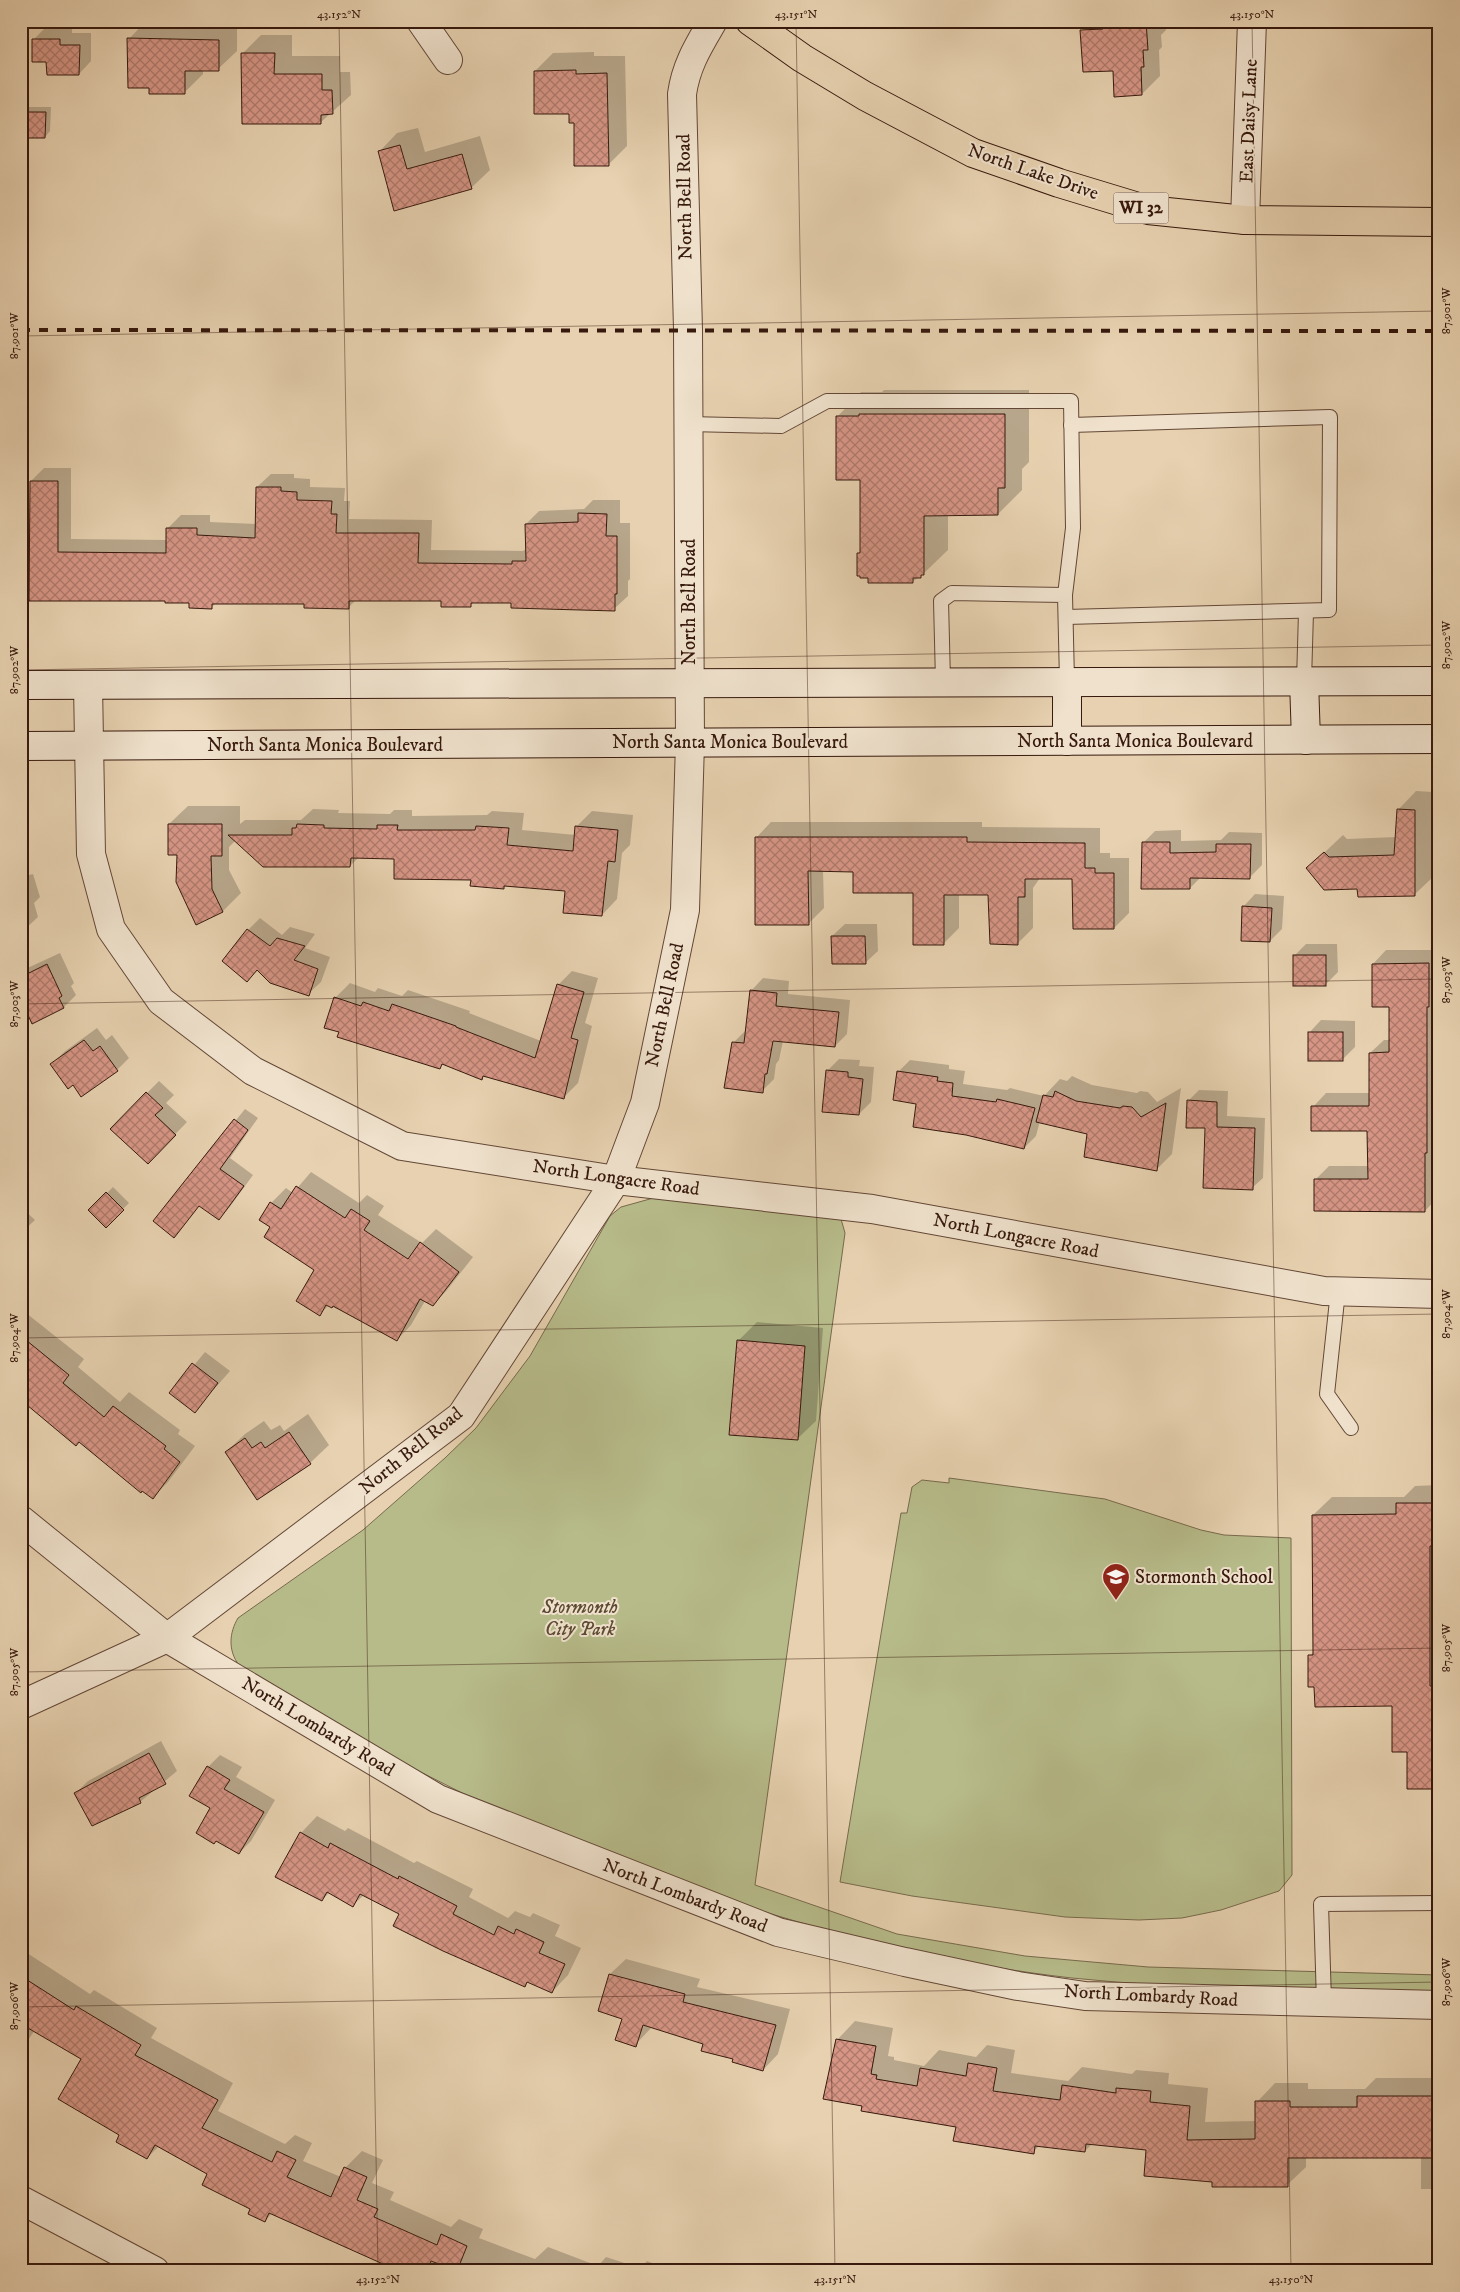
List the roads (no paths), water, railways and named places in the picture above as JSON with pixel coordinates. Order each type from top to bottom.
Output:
[{"type":"main road","name":"North Lake Drive","points":[[750,21],[802,58],[865,96],[973,153],[1059,183],[1148,210],[1245,220],[1439,222]]},
{"type":"street","points":[[421,21],[448,60]]},
{"type":"street","name":"North Bell Road","points":[[21,1704],[167,1638],[461,1416],[616,1180],[645,1103],[685,910],[690,743],[688,424],[682,94],[690,60],[713,21]]},
{"type":"street","name":"East Daisy Lane","points":[[1245,220],[1252,21]]},
{"type":"street","points":[[1067,681],[1067,741]]},
{"type":"street","points":[[1304,681],[1306,740]]},
{"type":"street","points":[[21,685],[1439,681]]},
{"type":"street","name":"North Longacre Road","points":[[88,685],[91,746],[91,854],[111,930],[162,1001],[253,1071],[402,1146],[616,1180],[872,1209],[1131,1258],[1324,1291],[1439,1294]]},
{"type":"street","name":"North Santa Monica Boulevard","points":[[21,746],[1439,739]]},
{"type":"street","name":"North Lombardy Road","points":[[21,1520],[167,1638],[438,1799],[778,1932],[1018,1986],[1085,1996],[1439,2005]]},
{"type":"street","points":[[21,2200],[155,2271]]},
{"type":"lane","points":[[688,424],[781,426],[827,401],[1072,401],[1073,528],[1065,595],[1067,681]]},
{"type":"lane","points":[[1066,618],[1329,610],[1330,417],[1071,425]]},
{"type":"lane","points":[[943,681],[941,601],[952,593],[1065,595]]},
{"type":"lane","points":[[1304,681],[1306,612]]},
{"type":"lane","points":[[1338,1291],[1328,1394],[1351,1428]]},
{"type":"lane","points":[[1324,2002],[1321,1904],[1439,1903]]},
{"type":"railway","points":[[21,330],[1439,331]]},
{"type":"place","name":"Stormonth School","points":[[1116,1601]]},
{"type":"park label","name":"Stormonth City Park","points":[[580,1618]]}]
